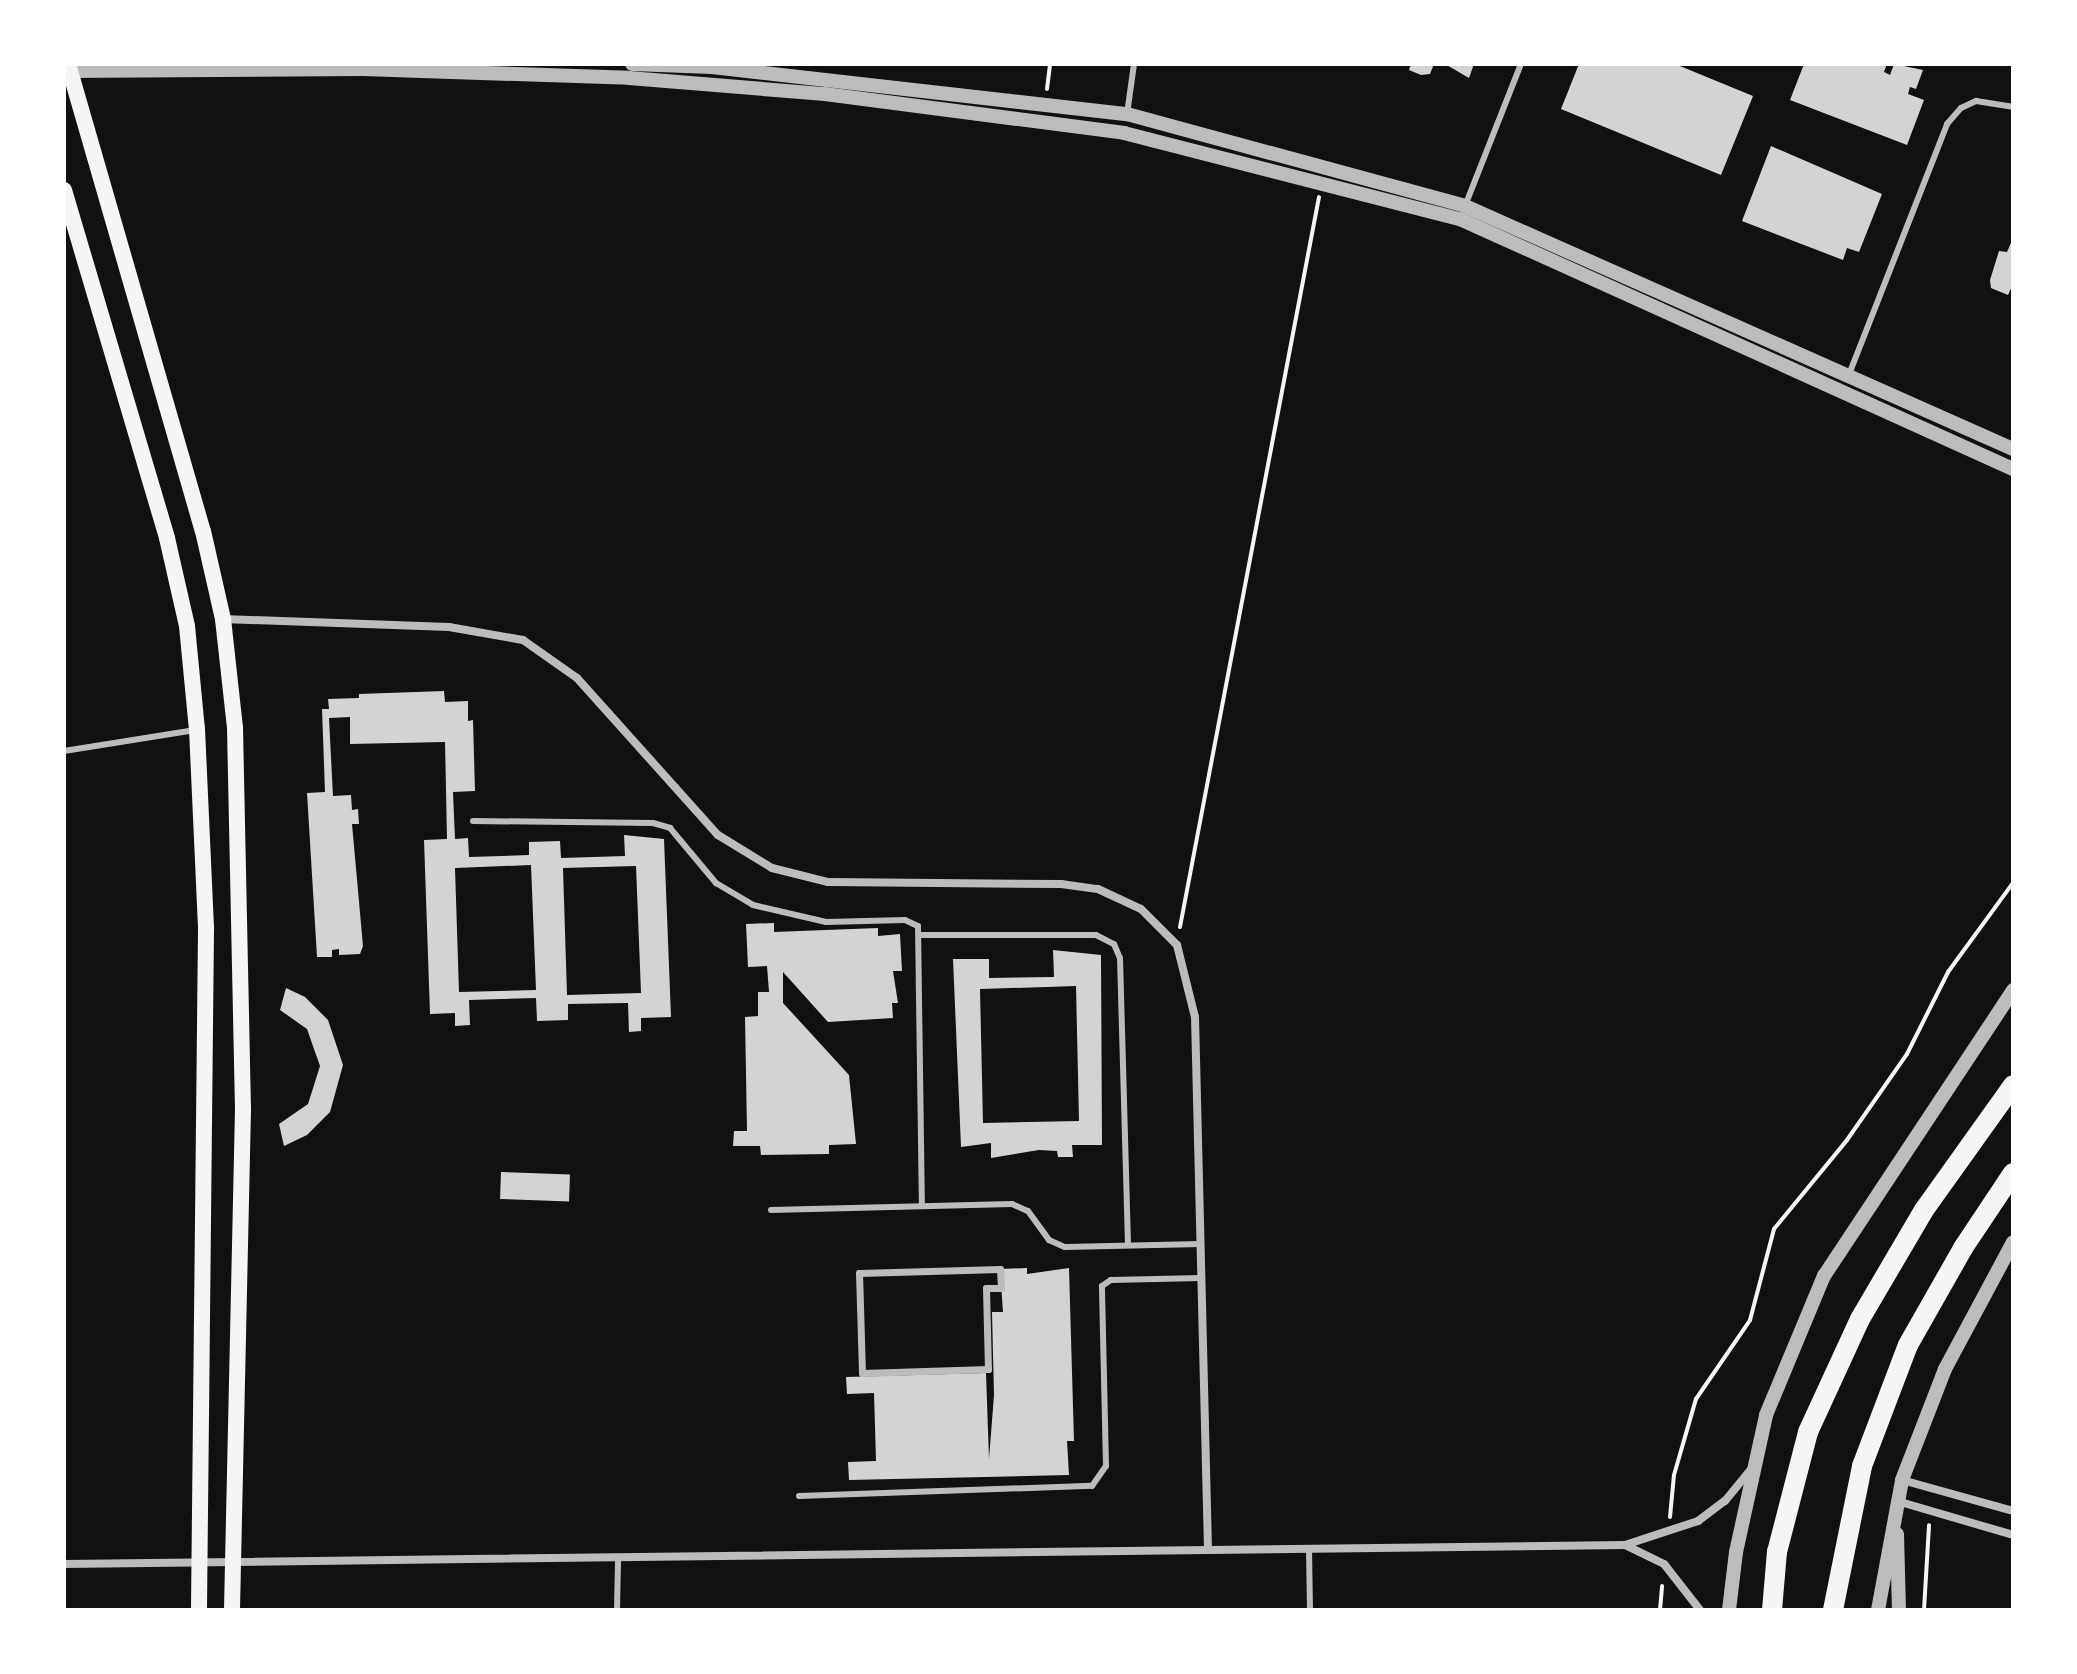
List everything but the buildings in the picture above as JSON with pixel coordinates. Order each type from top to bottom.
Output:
[{"type":"highway","points":[[1772,1610],[1777,1552],[1808,1432],[1860,1319],[1924,1210],[2013,1085]]},
{"type":"highway","points":[[1833,1610],[1862,1466],[1908,1345],[1963,1248],[2013,1173]]},
{"type":"main road","points":[[67,69],[203,531],[223,619],[235,728],[243,928],[232,1610]]},
{"type":"main road","points":[[64,190],[167,538],[187,626],[197,729],[206,929],[199,1610]]},
{"type":"street","points":[[632,64],[712,67],[1127,114],[1465,206],[2013,449]]},
{"type":"street","points":[[67,69],[363,69],[629,78],[825,94],[1083,126],[1322,180],[1460,219],[2013,469]]},
{"type":"street","points":[[223,619],[449,627],[523,640],[587,688],[718,835],[772,868],[828,882],[1016,880],[1098,889],[1141,909],[1177,945],[1195,1017],[1208,1549]]},
{"type":"street","points":[[1729,1610],[1736,1552],[1766,1415],[1824,1276],[2013,990]]},
{"type":"street","points":[[1878,1610],[1902,1480],[1945,1369],[2013,1242]]},
{"type":"street","points":[[1000,1269],[1001,1288],[986,1288],[988,1369],[862,1373],[859,1273],[1000,1269]]},
{"type":"street","points":[[64,1564],[618,1561],[1208,1549],[1625,1545],[1698,1521],[1725,1501],[1756,1464]]},
{"type":"street","points":[[1902,1480],[2013,1511]]},
{"type":"street","points":[[1897,1501],[2013,1535]]},
{"type":"street","points":[[1897,1501],[1899,1610]]},
{"type":"street","points":[[1625,1545],[1664,1564],[1700,1610]]},
{"type":"lane","points":[[1127,114],[1134,64]]},
{"type":"lane","points":[[1465,206],[1521,64]]},
{"type":"lane","points":[[1847,377],[1947,124],[1961,108],[1976,101],[2013,107]]},
{"type":"lane","points":[[64,751],[197,729]]},
{"type":"lane","points":[[473,821],[653,823],[670,828],[716,883],[753,905],[826,922],[905,920],[918,926],[921,935],[922,1206]]},
{"type":"lane","points":[[921,935],[1096,935],[1114,944],[1120,958],[1128,1245]]},
{"type":"lane","points":[[771,1210],[1012,1204],[1028,1211],[1056,1245],[1201,1244]]},
{"type":"lane","points":[[799,1496],[1092,1486],[1106,1466],[1102,1286],[1111,1280],[1201,1278]]},
{"type":"lane","points":[[1309,1548],[1310,1610]]},
{"type":"lane","points":[[617,1610],[618,1561]]},
{"type":"path","points":[[1045,103],[1050,64]]},
{"type":"path","points":[[1177,945],[1322,180]]},
{"type":"path","points":[[1669,1531],[1674,1475],[1696,1399],[1750,1320],[1774,1229],[1847,1140],[1907,1054],[1948,972],[2013,883]]},
{"type":"path","points":[[1924,1610],[1930,1511]]},
{"type":"path","points":[[1660,1610],[1664,1564]]}]
